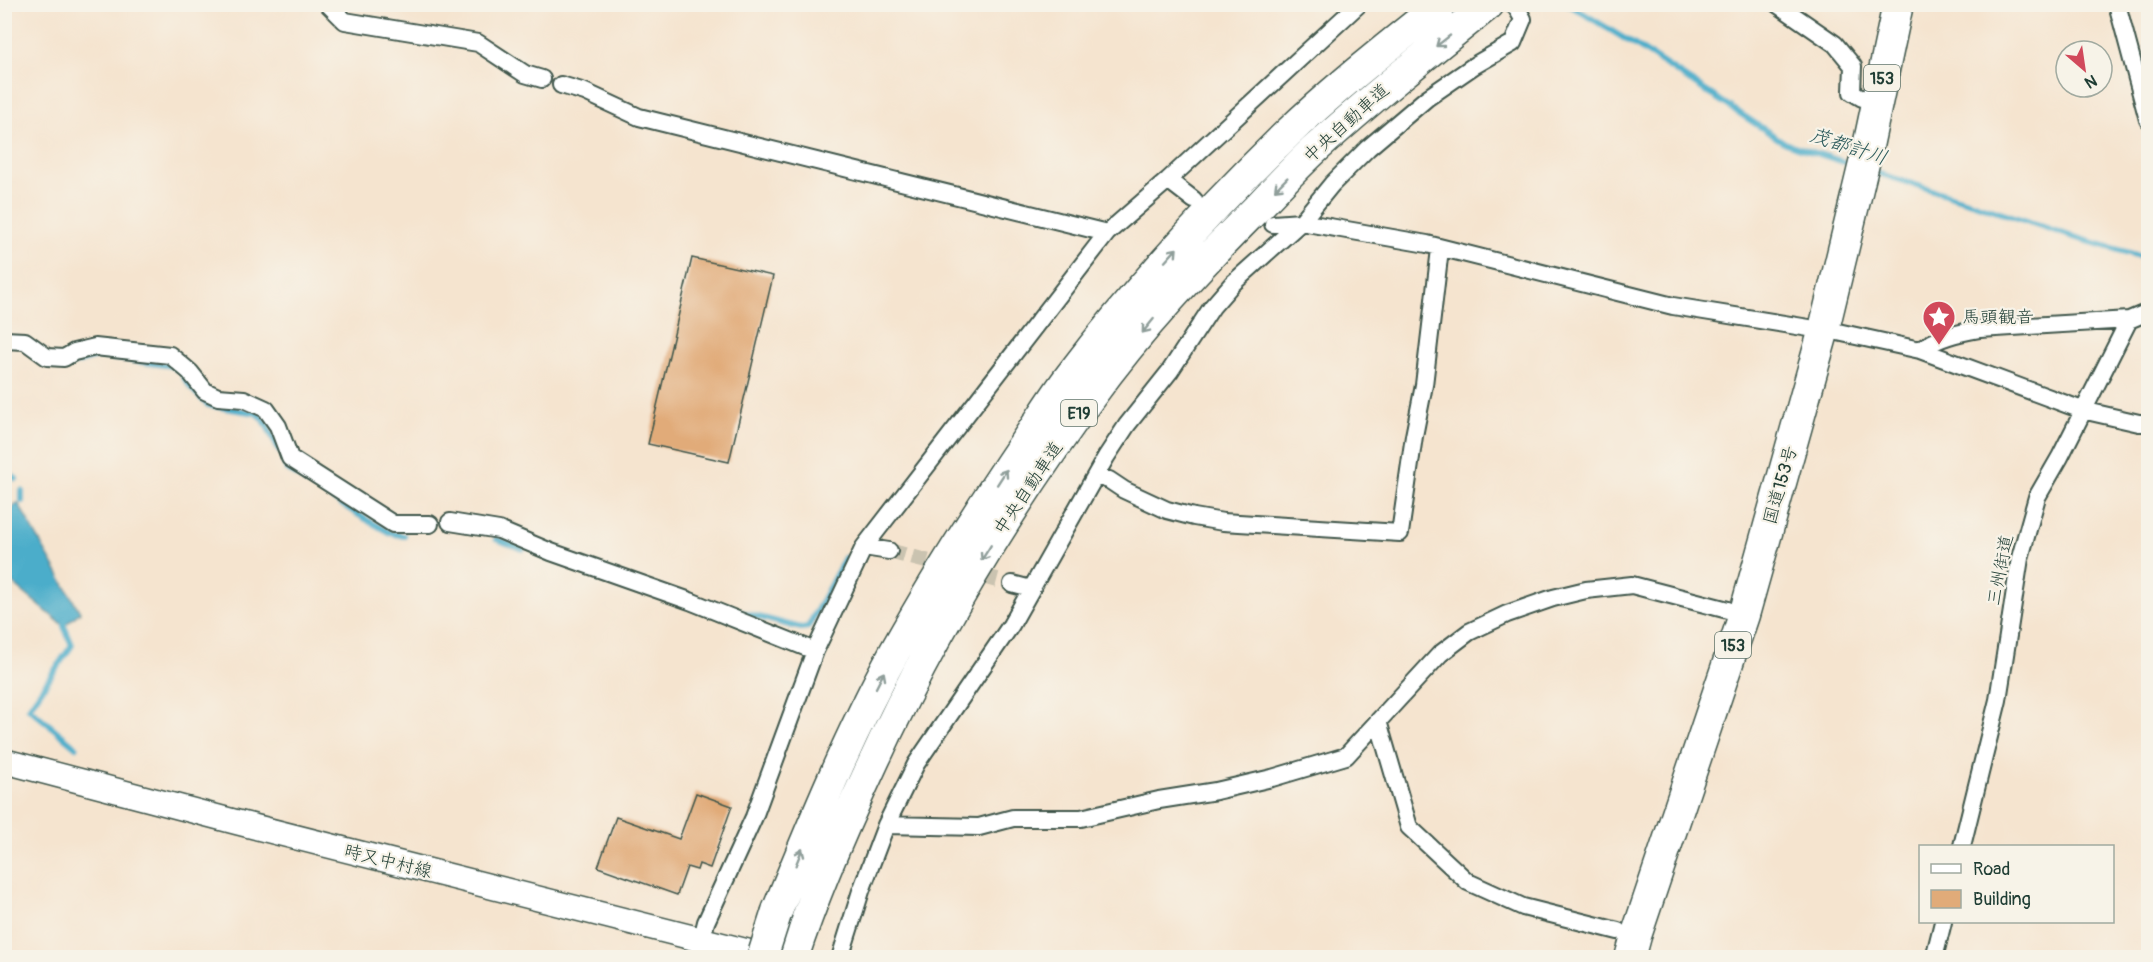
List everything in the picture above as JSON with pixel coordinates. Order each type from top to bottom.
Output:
[{"type":"highway","name":"中央自動車道","points":[[762,957],[777,911],[855,730],[895,652],[946,563],[1070,377],[1160,268],[1208,215],[1290,132],[1441,4]]},
{"type":"highway","name":"中央自動車道","points":[[793,957],[842,829],[921,665],[964,587],[1025,489],[1092,394],[1175,295],[1311,153],[1400,75],[1488,4]]},
{"type":"highway","name":"国道153号","points":[[1624,944],[1636,936],[1744,615],[1824,329],[1867,151],[1898,4]]},
{"type":"main road","name":"時又中村線","points":[[4,761],[699,948],[773,957]]},
{"type":"street","points":[[328,4],[345,21],[478,43],[525,74],[542,79]]},
{"type":"street","points":[[699,948],[710,913],[754,817],[815,651],[864,547],[1107,233],[1168,180],[1359,4]]},
{"type":"street","points":[[840,957],[861,891],[886,825],[916,764],[1011,625],[1127,425],[1170,371],[1212,307],[1232,284],[1301,222],[1332,183],[1368,148],[1427,98],[1475,64],[1513,43],[1523,19],[1512,4]]},
{"type":"street","points":[[1777,4],[1835,44],[1853,66],[1852,92],[1862,98]]},
{"type":"street","points":[[2117,4],[2128,38],[2148,120]]},
{"type":"street","points":[[561,85],[585,92],[639,117],[1107,233]]},
{"type":"street","points":[[1168,180],[1194,200]]},
{"type":"street","points":[[1273,224],[1301,222],[1427,244],[1672,306],[1824,329],[1920,350],[2082,410],[2148,423]]},
{"type":"street","points":[[1096,476],[1109,480],[1124,490],[1167,510],[1194,517],[1223,522],[1400,533],[1424,385],[1440,249]]},
{"type":"street","points":[[1920,350],[1932,341],[1956,333],[1980,329],[2129,320],[2148,312]]},
{"type":"street","name":"三州街道","points":[[1962,845],[1998,700],[2020,558],[2037,497],[2060,458],[2129,320]]},
{"type":"street","points":[[4,340],[25,341],[47,357],[64,358],[74,352],[95,347],[170,355],[190,372],[205,391],[218,397],[244,399],[266,409],[278,426],[290,458],[393,524],[430,524]]},
{"type":"street","points":[[450,522],[499,530],[551,552],[690,601],[815,651]]},
{"type":"street","points":[[864,547],[889,552]]},
{"type":"street","points":[[1012,584],[1031,589]]},
{"type":"street","points":[[886,825],[979,827],[1013,818],[1081,818],[1272,778],[1346,756],[1440,654],[1469,632],[1507,614],[1553,598],[1586,590],[1632,585],[1728,610]]},
{"type":"street","points":[[1378,721],[1409,827],[1468,882],[1523,906],[1624,944]]},
{"type":"street","points":[[1934,957],[1942,923]]},
{"type":"water","points":[[18,503],[80,612],[64,626],[5,577],[5,513]]},
{"type":"building","points":[[692,258],[773,276],[729,462],[648,444]]},
{"type":"building","points":[[696,793],[732,806],[710,868],[699,864],[697,870],[687,867],[677,895],[598,867],[616,817],[679,839]]},
{"type":"waterway","name":"茂都計川","points":[[1568,4],[1785,143],[1856,166]]},
{"type":"waterway","name":"茂都計川","points":[[1871,171],[2070,236],[2136,255],[2148,256]]},
{"type":"waterway","points":[[53,364],[63,367],[99,356],[173,366],[177,369]]},
{"type":"waterway","points":[[183,376],[208,405],[256,413],[264,420],[279,450]]},
{"type":"waterway","points":[[283,459],[287,469],[357,514],[390,533],[404,536]]},
{"type":"waterway","points":[[4,470],[16,479]]},
{"type":"waterway","points":[[22,491],[22,501]]},
{"type":"waterway","points":[[496,539],[523,549]]},
{"type":"waterway","points":[[736,611],[801,628],[808,627],[845,558]]},
{"type":"waterway","points":[[64,626],[72,645],[29,708],[76,747]]},
{"type":"tunnel","points":[[889,551],[1012,584]]},
{"type":"place","name":"馬頭観音","points":[[1939,346]]}]
